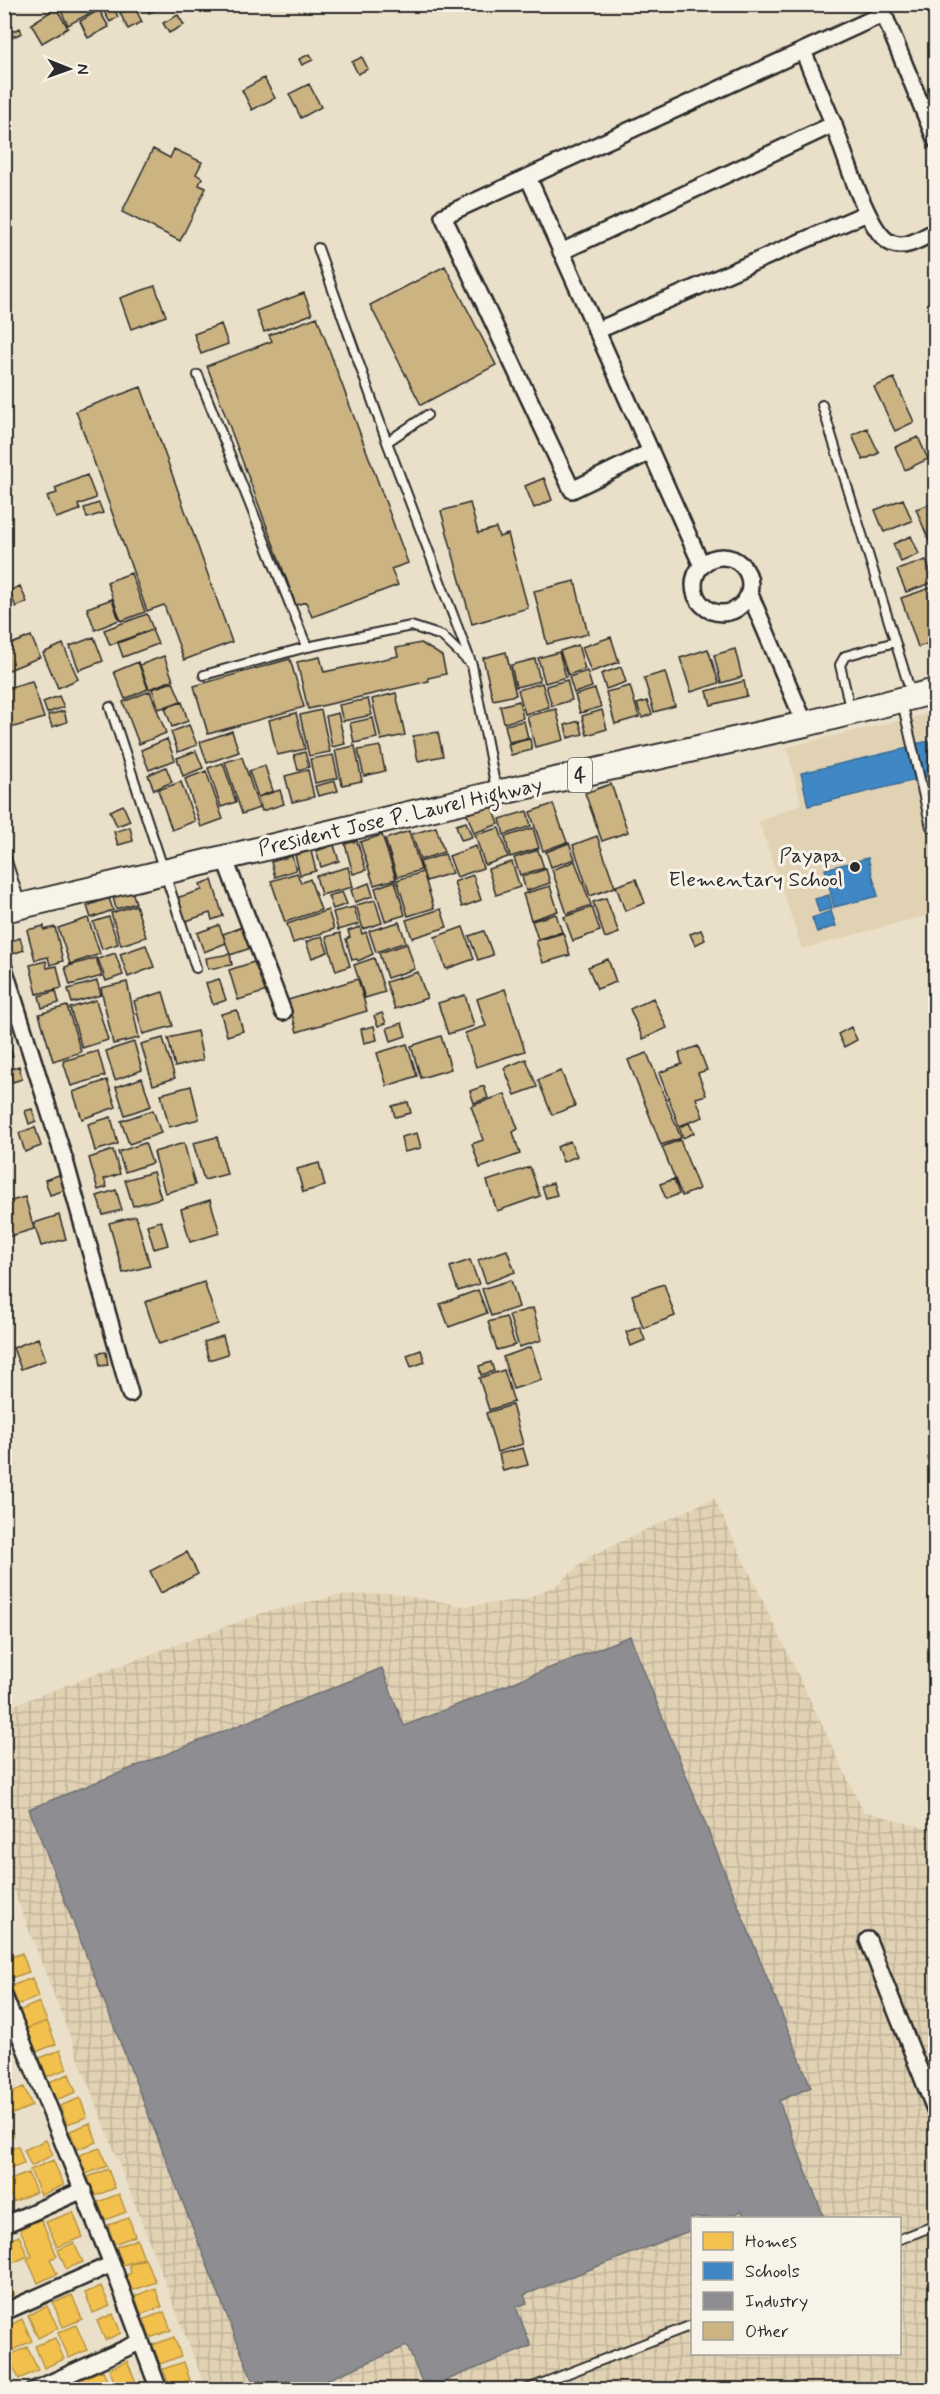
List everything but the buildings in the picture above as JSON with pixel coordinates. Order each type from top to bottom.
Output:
[{"type":"highway","name":"President Jose P. Laurel Highway","points":[[13,908],[497,793],[805,724],[936,691]]},
{"type":"street","points":[[650,452],[572,489],[442,216],[802,51],[881,9],[936,141]]},
{"type":"street","points":[[802,51],[834,124],[867,213],[878,232],[889,242],[905,246],[936,231]]},
{"type":"street","points":[[561,252],[834,124]]},
{"type":"street","points":[[528,177],[702,566]]},
{"type":"street","points":[[596,331],[867,213]]},
{"type":"street","points":[[750,592],[739,608],[721,614],[703,606],[694,589],[694,579],[702,566],[711,559],[720,557],[736,561],[748,574],[750,592],[805,724]]},
{"type":"street","points":[[224,857],[283,1012]]},
{"type":"street","points":[[4,968],[65,1161],[130,1394]]},
{"type":"street","points":[[868,1940],[936,2112]]},
{"type":"street","points":[[4,1996],[112,2264],[159,2390]]},
{"type":"street","points":[[6,2220],[82,2190]]},
{"type":"street","points":[[4,2312],[112,2264]]},
{"type":"street","points":[[34,2390],[140,2342]]},
{"type":"lane","points":[[318,248],[387,442],[472,665],[497,793]]},
{"type":"lane","points":[[198,375],[307,647]]},
{"type":"lane","points":[[822,405],[895,642],[931,826]]},
{"type":"lane","points":[[387,442],[427,415]]},
{"type":"lane","points":[[204,675],[307,647],[411,626],[442,636],[472,665]]},
{"type":"lane","points":[[851,712],[840,665],[845,656],[895,642]]},
{"type":"lane","points":[[110,707],[196,968]]},
{"type":"lane","points":[[5,855],[13,908]]},
{"type":"lane","points":[[901,2239],[936,2225]]},
{"type":"lane","points":[[525,2390],[539,2387],[691,2326]]},
{"type":"shaded area","name":"Payapa Elementary School","points":[[935,712],[935,913],[802,949],[759,821],[801,804],[787,747]]},
{"type":"shaded area","points":[[714,1498],[863,1811],[935,1831],[935,2389],[206,2389],[5,1868],[5,1708],[265,1612],[336,1596],[389,1593],[465,1606],[522,1600],[557,1585],[590,1556]]},
{"type":"place","name":"Payapa Elementary School","points":[[855,867]]}]
